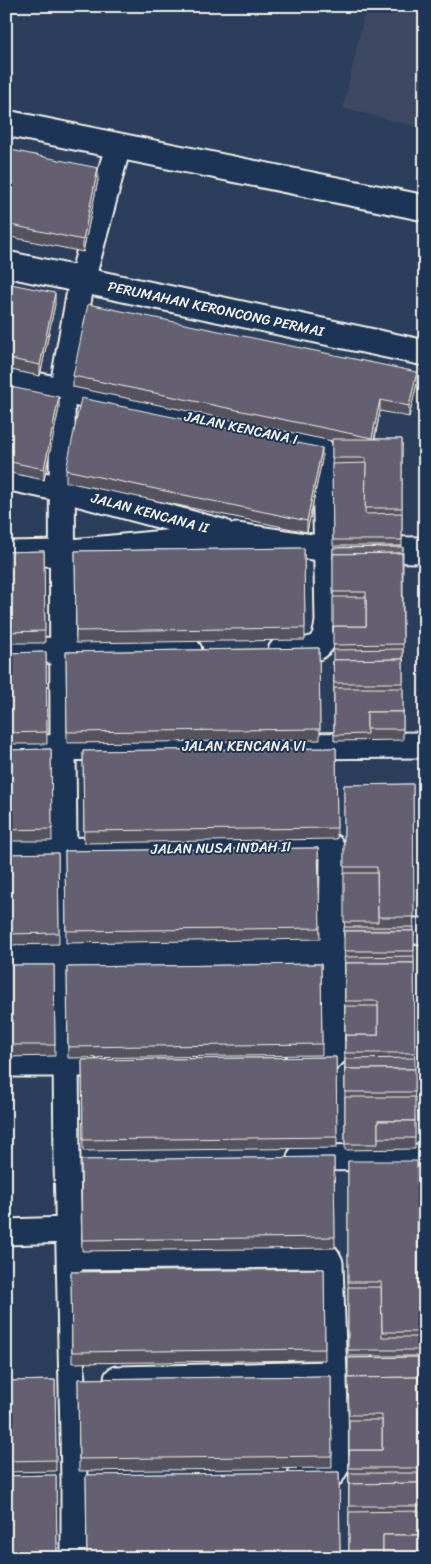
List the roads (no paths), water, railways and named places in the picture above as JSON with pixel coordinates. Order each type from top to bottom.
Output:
[{"type":"street","points":[[6,123],[425,208]]},
{"type":"street","points":[[74,1558],[75,1480],[63,1380],[70,1257],[69,1230],[77,1161],[67,1064],[62,747],[62,392],[82,280],[118,146]]},
{"type":"street","name":"PERUMAHAN KERONCONG PERMAI","points":[[6,264],[425,353]]},
{"type":"street","name":"JALAN KENCANA I","points":[[6,379],[315,444],[321,449],[325,462],[326,549]]},
{"type":"street","name":"JALAN KENCANA II","points":[[6,476],[238,536]]},
{"type":"street","points":[[6,554],[61,553],[238,536],[326,549],[425,550]]},
{"type":"street","points":[[255,651],[304,652],[314,649],[322,643],[327,634],[328,621],[326,549]]},
{"type":"street","points":[[6,652],[62,650],[207,651]]},
{"type":"street","name":"JALAN KENCANA VI","points":[[6,748],[425,745]]},
{"type":"street","name":"JALAN NUSA INDAH II","points":[[6,852],[328,845],[331,847],[344,936],[334,1054],[329,1059],[277,1060]]},
{"type":"street","points":[[6,956],[65,954],[425,931]]},
{"type":"street","points":[[6,1064],[107,1063]]},
{"type":"street","points":[[276,1158],[425,1157]]},
{"type":"street","points":[[6,1232],[69,1230]]},
{"type":"street","points":[[70,1257],[324,1255],[330,1260],[345,1364],[336,1470],[329,1475],[280,1476]]},
{"type":"street","points":[[63,1380],[425,1361]]}]
